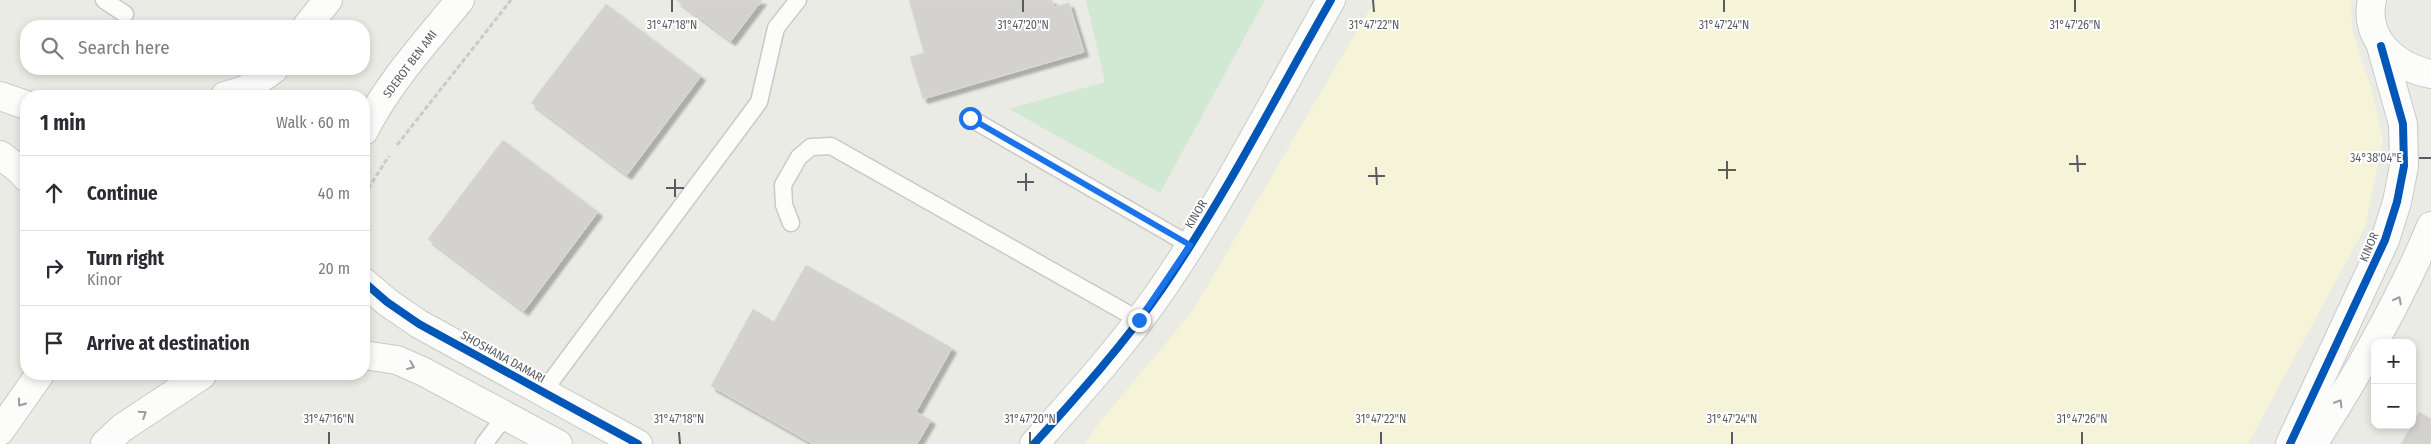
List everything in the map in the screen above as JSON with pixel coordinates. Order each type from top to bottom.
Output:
[{"type":"street","points":[[312,20],[328,0]]},
{"type":"street","name":"SDEROT BEN AMI","points":[[370,118],[406,67],[460,0]]},
{"type":"street","name":"KINOR","points":[[1034,444],[1096,375],[1139,320],[1190,245],[1331,0]]},
{"type":"street","name":"KINOR","points":[[2290,444],[2385,240],[2397,202],[2404,166],[2403,124],[2381,46],[2373,27],[2370,7],[2372,0]]},
{"type":"street","points":[[2381,46],[2396,61],[2413,71],[2431,74]]},
{"type":"street","points":[[245,90],[266,75]]},
{"type":"street","points":[[0,96],[20,104]]},
{"type":"street","points":[[0,155],[20,170]]},
{"type":"street","points":[[2313,444],[2421,275],[2431,226]]},
{"type":"street","name":"SHOSHANA DAMARI","points":[[370,287],[386,302],[419,324],[638,444]]},
{"type":"street","points":[[370,356],[397,360],[424,372],[558,444]]},
{"type":"street","points":[[0,431],[36,380]]},
{"type":"street","points":[[105,444],[122,428],[193,380]]},
{"type":"lane","points":[[104,0],[125,14]]},
{"type":"lane","points":[[543,392],[759,102],[776,28],[798,0]]},
{"type":"lane","points":[[970,118],[1190,245]]},
{"type":"lane","points":[[791,223],[784,206],[784,186],[787,178],[799,157],[811,147],[831,146],[1139,320]]},
{"type":"lane","points":[[484,444],[506,415]]},
{"type":"path","points":[[370,186],[393,151],[511,0]]},
{"type":"shaded area","points":[[1086,0],[1265,0],[1160,193],[1009,109],[1105,82]]},
{"type":"sand","points":[[1375,0],[2351,0],[2352,30],[2371,88],[2383,140],[2365,227],[2248,444],[1084,444],[1104,417],[1192,312]]},
{"type":"building","points":[[676,0],[762,0],[731,41]]},
{"type":"building","points":[[909,0],[1052,0],[1054,7],[1069,3],[1084,52],[923,99],[910,57],[924,53]]},
{"type":"building","points":[[606,4],[701,76],[627,175],[531,103]]},
{"type":"building","points":[[503,140],[598,212],[524,311],[428,239]]},
{"type":"building","points":[[806,265],[952,348],[916,412],[931,420],[917,444],[813,444],[711,386],[753,309],[774,322]]},
{"type":"building","points":[[2419,412],[2431,419],[2431,444],[2401,444],[2409,429],[2416,429],[2416,417]]},
{"type":"cycle path","points":[[1034,444],[1117,349],[1162,289],[1229,182],[1331,0]]},
{"type":"cycle path","points":[[2290,444],[2385,240],[2397,202],[2404,166],[2403,124],[2381,46]]},
{"type":"cycle path","points":[[370,287],[387,302],[419,324],[638,444]]},
{"type":"route","points":[[970,118],[1190,245],[1162,289],[1139,320]]}]
